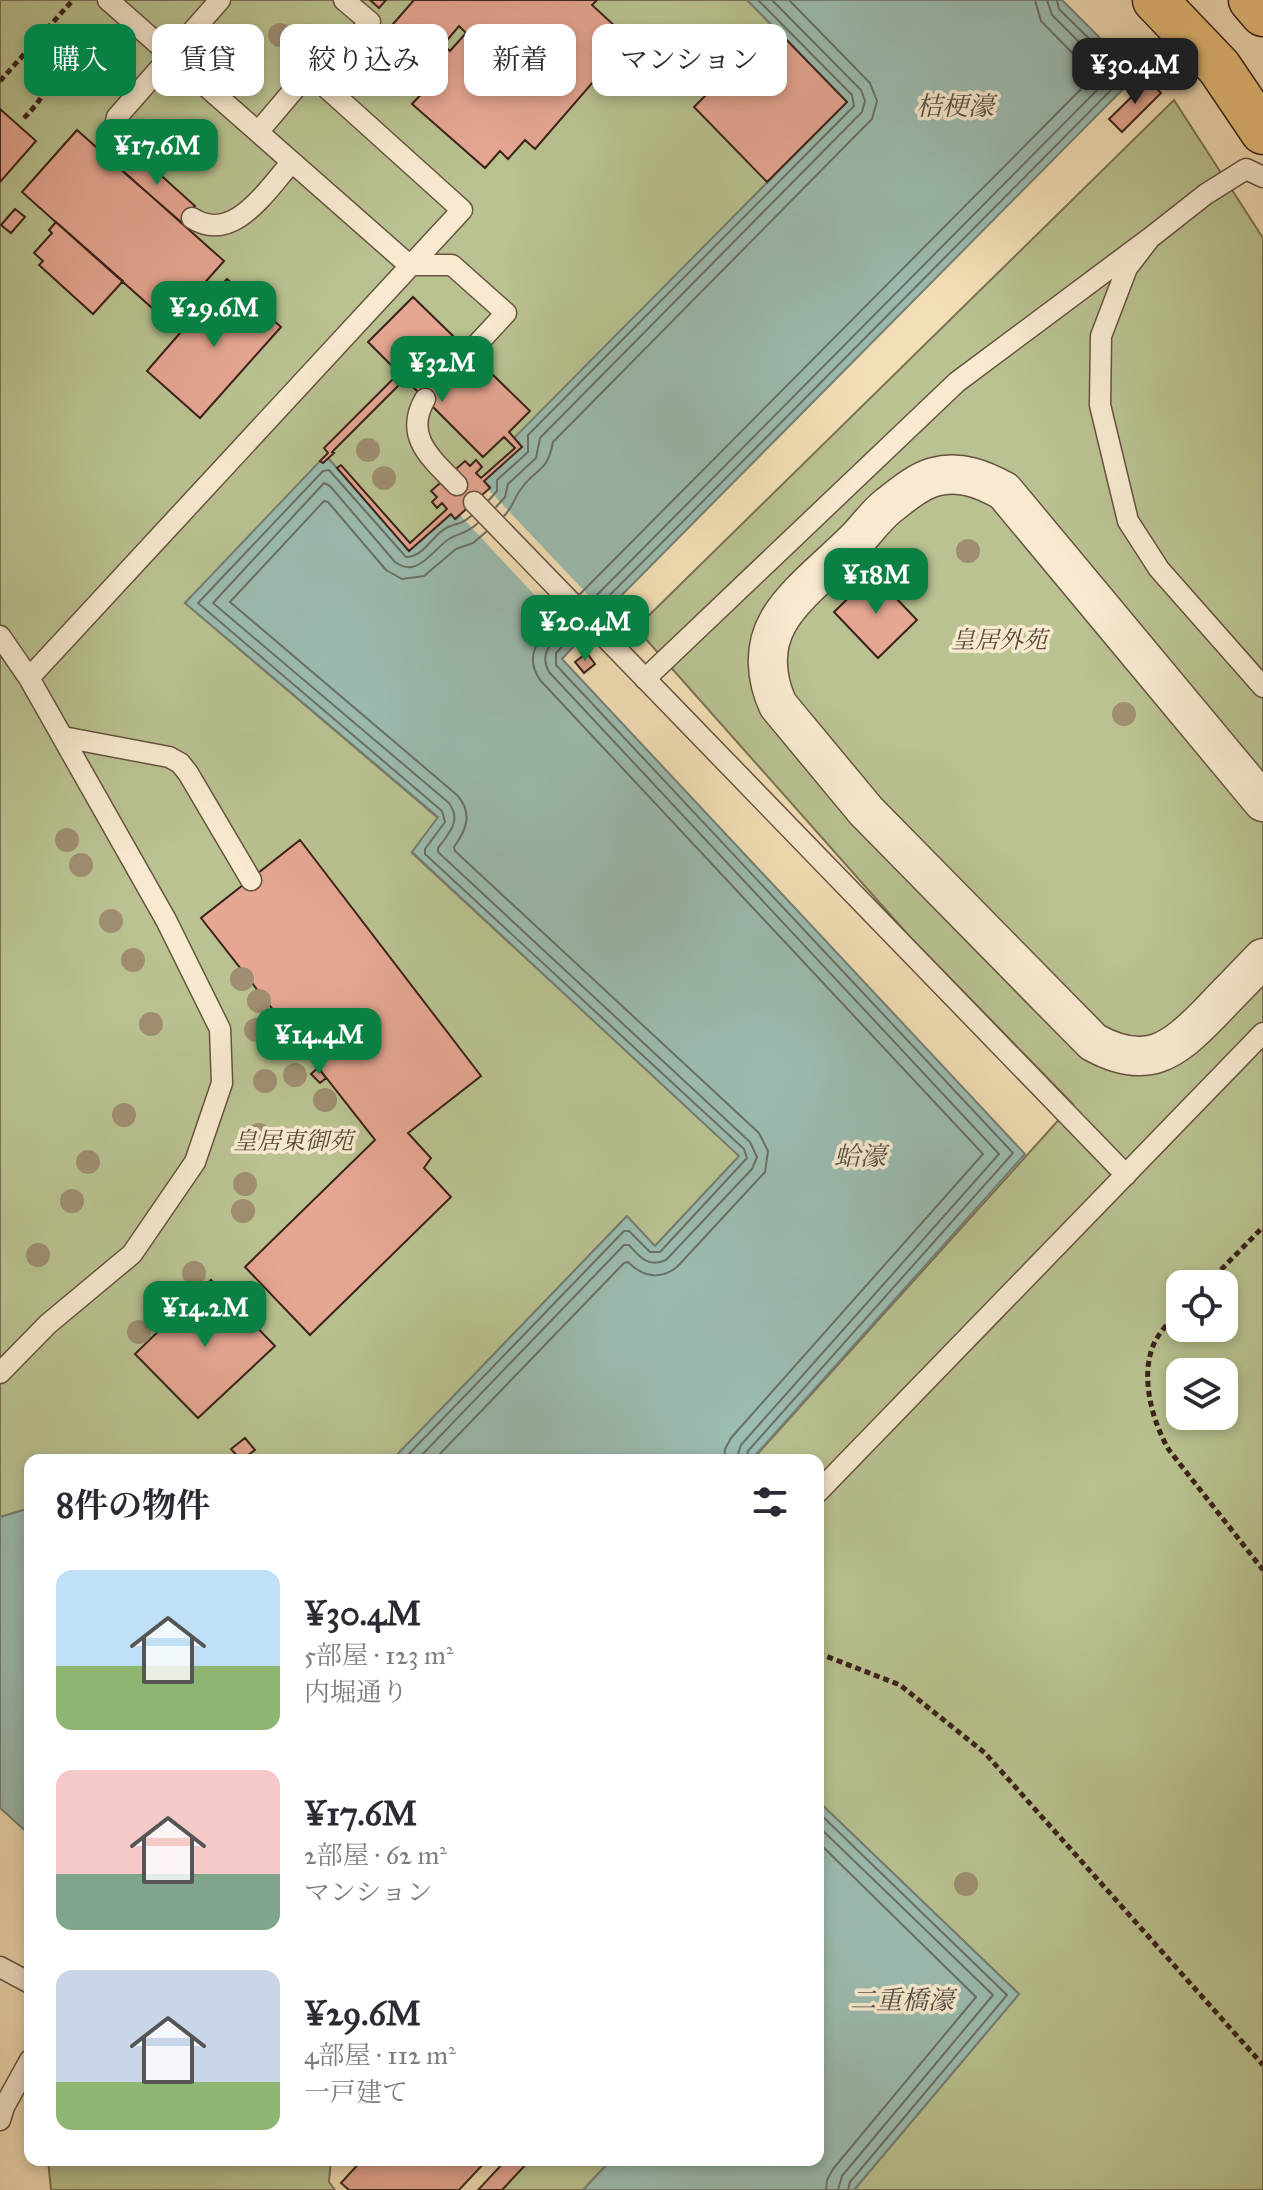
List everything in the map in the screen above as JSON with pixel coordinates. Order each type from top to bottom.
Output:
[{"type":"main road","points":[[1155,0],[1219,67],[1263,132]]},
{"type":"main road","points":[[1251,0],[1263,14]]},
{"type":"street","points":[[1263,802],[1004,491],[980,478],[953,474],[932,478],[912,487],[886,507],[799,597],[778,621],[773,634],[768,666],[778,705],[866,811],[1093,1042],[1107,1050],[1130,1055],[1153,1055],[1166,1050],[1183,1041],[1263,958]]},
{"type":"lane","points":[[108,0],[152,38]]},
{"type":"lane","points":[[199,24],[220,0]]},
{"type":"lane","points":[[344,0],[370,22],[368,24]]},
{"type":"lane","points":[[125,156],[115,145],[117,117],[152,78]]},
{"type":"lane","points":[[217,96],[409,265],[452,265],[506,313],[469,353]]},
{"type":"lane","points":[[258,132],[289,96]]},
{"type":"lane","points":[[29,678],[462,210],[336,96]]},
{"type":"lane","points":[[192,218],[216,226],[233,222],[292,162]]},
{"type":"lane","points":[[645,679],[957,382],[1206,194],[1246,169],[1263,177]]},
{"type":"lane","points":[[1150,238],[1127,268],[1101,336],[1100,405],[1128,521],[1159,569],[1263,687]]},
{"type":"lane","points":[[425,399],[416,418],[418,438],[428,455],[457,485]]},
{"type":"lane","points":[[474,502],[1126,1175]]},
{"type":"lane","points":[[0,636],[29,678],[166,920],[220,1029],[222,1083],[195,1162],[132,1254],[48,1324],[0,1373]]},
{"type":"lane","points":[[63,737],[169,757],[180,763],[251,880]]},
{"type":"lane","points":[[824,1486],[1263,1033]]},
{"type":"lane","points":[[0,1967],[24,1980]]},
{"type":"lane","points":[[0,2120],[24,2071]]},
{"type":"path","points":[[51,24],[73,0]]},
{"type":"path","points":[[0,81],[24,54]]},
{"type":"path","points":[[24,118],[42,96]]},
{"type":"path","points":[[1221,1270],[1263,1227]]},
{"type":"path","points":[[1166,1329],[1153,1345],[1148,1366],[1152,1408],[1159,1433],[1263,1570]]},
{"type":"path","points":[[824,1655],[900,1685],[985,1753],[1263,2065]]},
{"type":"green space","name":"皇居東御苑","points":[[0,0],[747,0],[771,24],[592,24],[592,96],[787,96],[787,41],[847,102],[515,438],[522,447],[485,481],[490,488],[455,519],[409,551],[328,458],[185,603],[438,818],[412,853],[740,1156],[655,1246],[626,1217],[398,1454],[24,1454],[24,1510],[0,1517]]},
{"type":"green space","name":"皇居外苑","points":[[1174,100],[1263,238],[1263,2190],[854,2190],[1019,1994],[824,1807],[824,1454],[757,1454],[1073,1104],[910,937],[636,628]]},
{"type":"green space","points":[[49,2166],[330,2166],[329,2182],[335,2190],[51,2190]]},
{"type":"green space","points":[[511,2166],[605,2166],[583,2190],[485,2190]]},
{"type":"water","name":"蛤濠","points":[[747,0],[1062,0],[1137,75],[562,659],[1025,1154],[756,1454],[398,1454],[627,1216],[655,1246],[739,1156],[412,852],[438,817],[185,603],[320,461],[323,463],[328,458],[409,550],[451,514],[456,519],[490,487],[484,481],[522,447],[514,438],[847,102],[787,41],[787,24],[771,24]]},
{"type":"water","points":[[24,1510],[24,1830],[0,1808],[0,1517]]},
{"type":"water","name":"二重橋濠","points":[[824,1807],[1019,1994],[854,2190],[583,2190],[605,2166],[824,2166]]},
{"type":"pier","points":[[488,489],[607,615],[581,645],[460,515]]},
{"type":"building","points":[[370,0],[386,0],[379,8]]},
{"type":"building","points":[[414,0],[597,0],[592,5],[613,24],[592,24],[592,83],[535,149],[525,140],[508,159],[500,151],[485,168],[412,104],[420,96],[448,96],[448,49],[450,51],[464,35],[464,96],[576,96],[576,24],[464,24],[464,31],[459,26],[448,39],[448,24],[393,24]]},
{"type":"building","points":[[787,40],[847,102],[767,182],[694,107],[705,96],[787,96]]},
{"type":"building","points":[[1149,80],[1161,93],[1122,132],[1109,119]]},
{"type":"building","points":[[0,109],[36,141],[0,182]]},
{"type":"building","points":[[77,130],[224,261],[169,323],[22,192]]},
{"type":"building","points":[[135,152],[195,206],[181,222],[120,169]]},
{"type":"building","points":[[15,209],[25,217],[11,233],[1,225]]},
{"type":"building","points":[[56,222],[123,281],[93,314],[39,265],[43,261],[34,253],[52,233],[49,230]]},
{"type":"building","points":[[227,279],[281,327],[200,418],[147,371]]},
{"type":"building","points":[[413,297],[530,411],[509,432],[522,447],[484,481],[490,488],[455,519],[451,514],[409,551],[337,468],[341,465],[410,543],[447,509],[442,503],[437,508],[432,502],[437,497],[431,491],[465,461],[470,466],[476,460],[482,467],[476,473],[481,478],[515,448],[504,437],[483,457],[405,379],[334,453],[323,463],[320,461],[328,453],[324,448],[399,373],[368,342]]},
{"type":"building","points":[[873,574],[917,620],[878,658],[834,612]]},
{"type":"building","points":[[587,653],[595,664],[584,673],[575,662]]},
{"type":"building","points":[[300,840],[481,1076],[408,1133],[431,1158],[424,1168],[451,1197],[310,1335],[245,1267],[375,1140],[201,918]]},
{"type":"building","points":[[318,1068],[326,1078],[320,1083],[311,1074]]},
{"type":"building","points":[[211,1280],[275,1346],[198,1418],[135,1354]]},
{"type":"building","points":[[245,1438],[255,1450],[249,1454],[236,1454],[231,1449]]},
{"type":"building","points":[[357,2166],[481,2166],[459,2190],[349,2190],[341,2183]]},
{"type":"building","points":[[500,2166],[524,2166],[502,2190],[478,2190]]},
{"type":"water label","name":"桔梗濠","points":[[955,106]]}]
